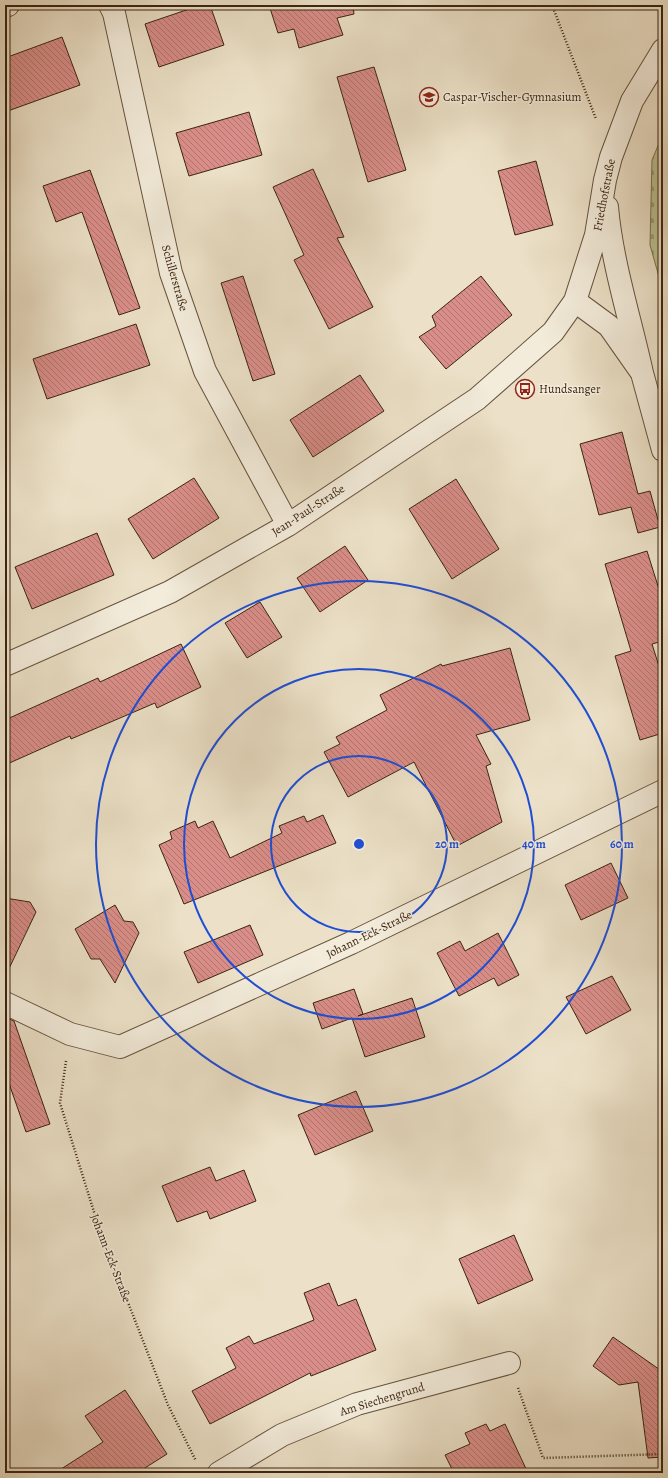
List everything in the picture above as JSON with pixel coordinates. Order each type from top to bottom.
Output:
[{"type":"street","name":"Schillerstraße","points":[[112,9],[174,280],[205,371],[288,525]]},
{"type":"street","name":"Friedhofstraße","points":[[575,301],[596,235],[605,180],[611,157],[632,101],[663,50]]},
{"type":"street","points":[[605,180],[609,226],[642,373],[663,450]]},
{"type":"street","points":[[575,301],[609,326],[642,373]]},
{"type":"street","name":"Jean-Paul-Straße","points":[[5,665],[170,592],[288,525],[477,399],[553,332],[575,301]]},
{"type":"street","name":"Johann-Eck-Straße","points":[[5,1003],[70,1034],[120,1047],[351,943],[663,791]]},
{"type":"street","name":"Am Siechengrund","points":[[219,1473],[282,1435],[357,1404],[509,1363]]},
{"type":"path","points":[[552,5],[596,120]]},
{"type":"path","name":"Johann-Eck-Straße","points":[[70,1034],[60,1104],[99,1228],[168,1404],[199,1466]]},
{"type":"path","points":[[509,1363],[543,1458],[663,1454]]},
{"type":"green space","points":[[663,134],[663,291],[650,245],[652,160]]},
{"type":"building","points":[[201,5],[210,5],[224,45],[159,67],[145,24]]},
{"type":"building","points":[[269,5],[353,5],[354,14],[337,18],[343,35],[299,48],[294,29],[278,33]]},
{"type":"building","points":[[62,37],[80,85],[5,112],[5,58]]},
{"type":"building","points":[[374,67],[406,170],[368,182],[337,77]]},
{"type":"building","points":[[249,112],[262,155],[189,176],[176,133]]},
{"type":"building","points":[[536,161],[553,225],[515,235],[498,171]]},
{"type":"building","points":[[313,169],[344,237],[337,238],[373,307],[329,329],[294,260],[304,255],[273,187]]},
{"type":"building","points":[[90,170],[140,308],[119,315],[82,212],[56,222],[43,186]]},
{"type":"building","points":[[243,276],[275,374],[253,381],[221,283]]},
{"type":"building","points":[[481,276],[512,315],[446,369],[419,337],[436,326],[432,316]]},
{"type":"building","points":[[136,324],[150,365],[47,399],[33,359]]},
{"type":"building","points":[[360,375],[384,411],[313,457],[290,420]]},
{"type":"building","points":[[622,432],[638,494],[650,491],[660,527],[638,533],[631,507],[599,515],[580,444]]},
{"type":"building","points":[[194,478],[219,518],[153,559],[128,519]]},
{"type":"building","points":[[456,479],[499,549],[452,579],[409,509]]},
{"type":"building","points":[[97,533],[114,575],[32,609],[15,567]]},
{"type":"building","points":[[345,546],[368,580],[320,612],[297,578]]},
{"type":"building","points":[[647,551],[663,602],[663,641],[652,644],[663,679],[663,733],[640,740],[615,656],[631,651],[605,564]]},
{"type":"building","points":[[260,602],[282,637],[247,658],[225,623]]},
{"type":"building","points":[[181,644],[201,687],[157,708],[155,703],[71,739],[70,736],[5,765],[5,720],[98,678],[100,682]]},
{"type":"building","points":[[510,648],[530,720],[476,735],[491,764],[486,766],[502,822],[457,846],[414,762],[348,797],[324,752],[340,744],[336,737],[387,710],[380,695],[441,664],[442,666]]},
{"type":"building","points":[[323,815],[336,843],[184,904],[159,845],[172,839],[170,832],[195,821],[198,828],[213,821],[230,858],[282,833],[279,826],[304,816],[307,822]]},
{"type":"building","points":[[611,863],[628,898],[581,920],[565,885]]},
{"type":"building","points":[[5,898],[30,902],[36,912],[5,977]]},
{"type":"building","points":[[115,905],[124,921],[133,922],[139,933],[115,983],[100,959],[91,959],[75,929]]},
{"type":"building","points":[[250,925],[263,955],[198,983],[184,952]]},
{"type":"building","points":[[498,933],[519,975],[498,986],[494,978],[459,996],[437,953],[460,941],[465,951]]},
{"type":"building","points":[[612,976],[631,1010],[586,1034],[566,997]]},
{"type":"building","points":[[354,989],[363,1014],[358,1016],[412,998],[425,1037],[365,1057],[352,1018],[322,1029],[313,1003]]},
{"type":"building","points":[[5,1017],[14,1021],[50,1124],[26,1132],[5,1072]]},
{"type":"building","points":[[356,1091],[373,1131],[315,1155],[298,1115]]},
{"type":"building","points":[[210,1167],[216,1181],[244,1170],[256,1201],[210,1219],[207,1211],[177,1222],[162,1186]]},
{"type":"building","points":[[514,1235],[533,1280],[478,1304],[459,1259]]},
{"type":"building","points":[[329,1283],[338,1306],[356,1299],[376,1350],[311,1376],[310,1373],[210,1424],[192,1391],[236,1368],[226,1348],[249,1336],[254,1344],[314,1320],[304,1293]]},
{"type":"building","points":[[613,1337],[663,1372],[663,1457],[648,1458],[638,1382],[619,1385],[593,1366]]},
{"type":"building","points":[[125,1390],[167,1454],[137,1473],[55,1473],[103,1442],[85,1416]]},
{"type":"building","points":[[486,1424],[490,1431],[505,1424],[528,1473],[454,1473],[445,1455],[470,1444],[465,1433]]},
{"type":"place","name":"Caspar-Vischer-Gymnasium","points":[[429,97]]},
{"type":"place","name":"Hundsanger","points":[[525,389]]}]
